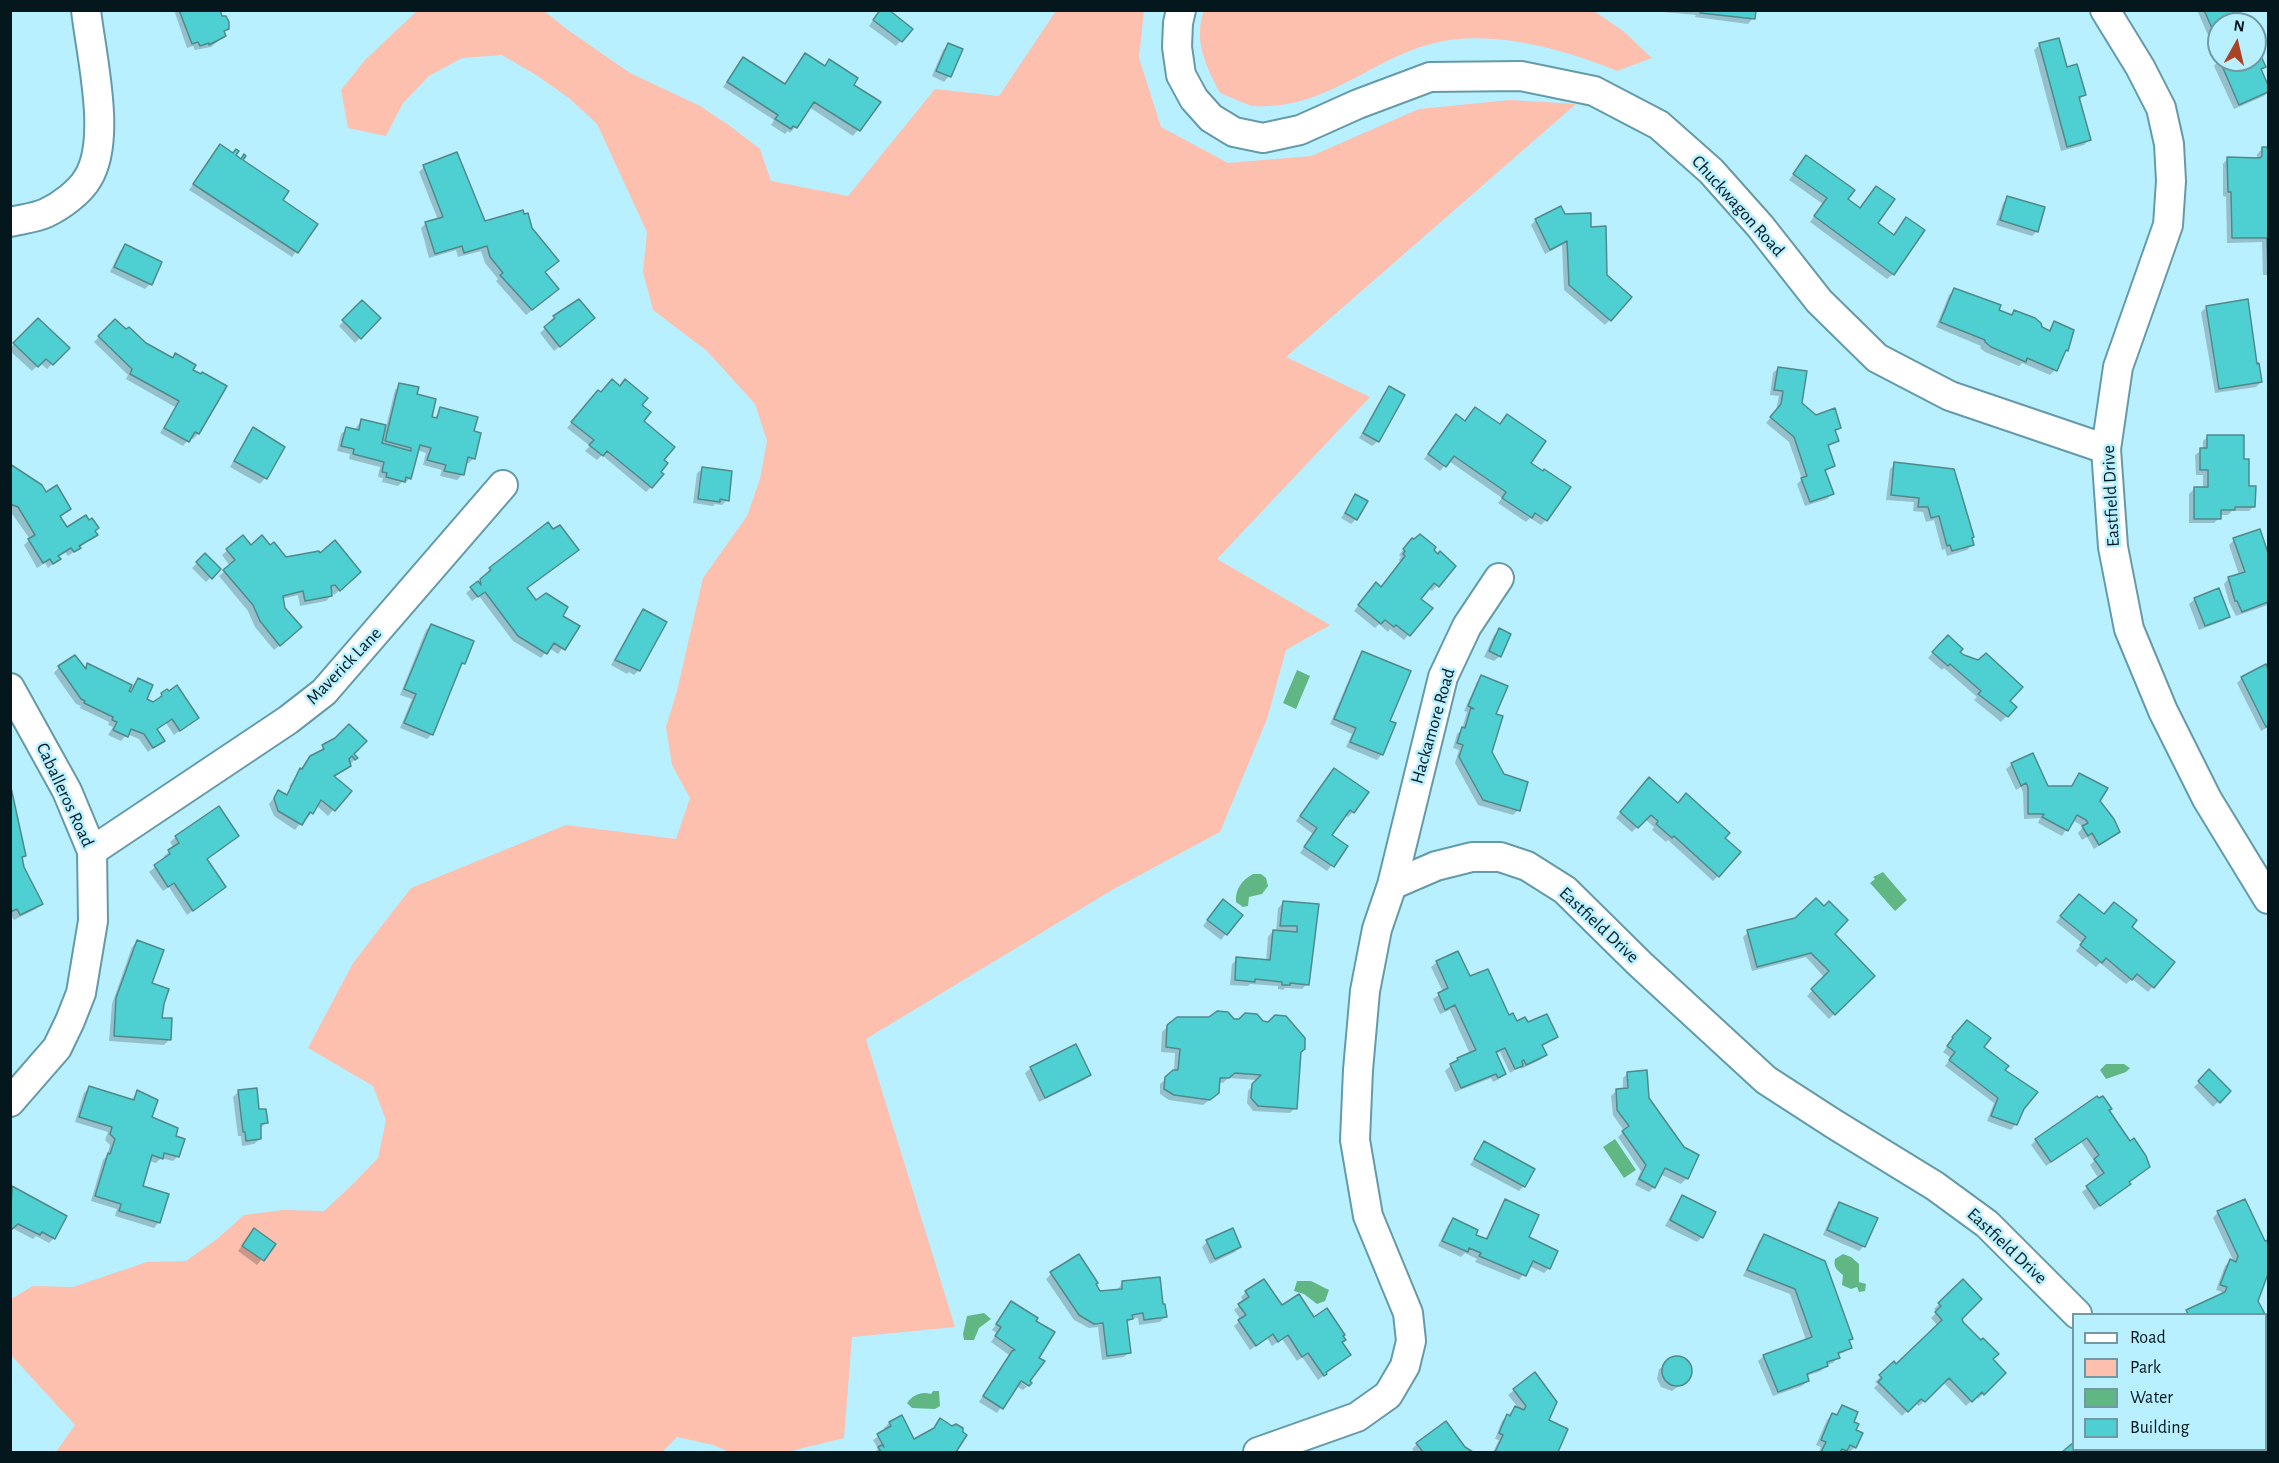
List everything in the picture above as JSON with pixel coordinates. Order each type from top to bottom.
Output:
[{"type":"street","points":[[10,222],[45,213],[72,196],[88,178],[96,157],[99,113],[86,10]]},
{"type":"street","name":"Chuckwagon Road","points":[[1181,10],[1177,47],[1181,75],[1194,99],[1211,118],[1234,132],[1263,138],[1300,130],[1358,104],[1430,77],[1521,76],[1594,91],[1659,125],[1711,171],[1760,226],[1819,301],[1877,357],[1950,396],[2106,449]]},
{"type":"street","name":"Eastfield Drive","points":[[2104,10],[2140,67],[2161,108],[2169,144],[2171,181],[2168,225],[2118,367],[2106,449],[2113,547],[2129,629],[2163,711],[2207,799],[2268,898]]},
{"type":"street","name":"Maverick Lane","points":[[92,851],[288,720],[324,692],[503,485]]},
{"type":"street","name":"Hackamore Road","points":[[1392,885],[1443,678],[1467,626],[1499,578]]},
{"type":"street","name":"Caballeros Road","points":[[10,688],[67,790],[92,851],[93,921],[81,993],[57,1048],[10,1102]]},
{"type":"street","name":"Eastfield Drive","points":[[1392,885],[1436,866],[1472,856],[1500,857],[1527,866],[1565,890],[1640,964],[1766,1080],[1935,1186],[1987,1224],[2076,1313]]},
{"type":"street","points":[[1258,1452],[1357,1417],[1388,1395],[1405,1366],[1411,1341],[1408,1313],[1368,1216],[1355,1140],[1365,991],[1377,929],[1392,885]]},
{"type":"green space","points":[[1204,10],[1594,11],[1623,31],[1652,58],[1617,71],[1573,55],[1526,43],[1477,38],[1453,40],[1431,44],[1390,59],[1314,97],[1293,103],[1255,106],[1220,93],[1206,63],[1201,43],[1201,21]]},
{"type":"green space","points":[[417,11],[544,11],[630,73],[700,106],[730,126],[760,149],[771,181],[848,196],[935,89],[999,96],[1056,11],[1144,11],[1139,58],[1161,127],[1228,163],[1311,156],[1419,109],[1510,100],[1576,104],[1286,357],[1370,397],[1217,559],[1330,625],[1286,650],[1267,719],[1220,832],[1112,890],[866,1039],[955,1327],[852,1337],[844,1438],[787,1452],[730,1452],[713,1445],[677,1437],[662,1452],[56,1452],[75,1425],[11,1355],[11,1299],[33,1286],[73,1287],[147,1262],[186,1261],[217,1239],[244,1215],[283,1210],[324,1211],[378,1158],[386,1120],[373,1086],[308,1048],[353,963],[411,888],[566,825],[676,839],[690,798],[672,765],[666,727],[677,691],[703,578],[747,516],[760,479],[767,441],[755,404],[707,351],[653,310],[643,272],[647,232],[597,124],[569,98],[536,75],[502,55],[462,58],[429,76],[403,103],[386,136],[348,128],[341,90],[365,60]]},
{"type":"water","points":[[1297,670],[1310,676],[1296,709],[1283,703]]},
{"type":"water","points":[[1883,872],[1907,900],[1895,911],[1870,883],[1875,879],[1873,877]]},
{"type":"water","points":[[1253,874],[1261,874],[1266,878],[1268,886],[1262,894],[1249,897],[1248,906],[1243,907],[1236,902],[1238,889]]},
{"type":"water","points":[[2106,1064],[2124,1064],[2130,1068],[2126,1072],[2106,1079],[2100,1070]]},
{"type":"water","points":[[1615,1139],[1636,1170],[1624,1178],[1603,1147]]},
{"type":"water","points":[[1843,1254],[1859,1264],[1859,1282],[1866,1284],[1865,1291],[1859,1292],[1857,1287],[1851,1289],[1842,1285],[1843,1275],[1836,1268],[1835,1259]]},
{"type":"water","points":[[1297,1281],[1311,1281],[1329,1290],[1325,1301],[1317,1304],[1304,1294],[1294,1291]]},
{"type":"water","points":[[984,1313],[991,1319],[979,1328],[974,1340],[964,1340],[967,1316]]},
{"type":"water","points":[[933,1391],[939,1391],[940,1406],[935,1409],[912,1408],[907,1403],[918,1394],[931,1394]]},
{"type":"building","points":[[179,10],[220,10],[222,16],[226,16],[229,22],[229,29],[224,31],[226,36],[209,45],[209,43],[200,46],[198,42],[192,44]]},
{"type":"building","points":[[880,10],[889,10],[913,29],[902,42],[873,20]]},
{"type":"building","points":[[1700,10],[1756,10],[1755,19],[1700,13]]},
{"type":"building","points":[[2204,10],[2232,10],[2233,12],[2207,12],[2207,17]]},
{"type":"building","points":[[2059,38],[2067,67],[2077,64],[2086,95],[2079,97],[2091,140],[2067,147],[2039,43]]},
{"type":"building","points":[[948,43],[963,49],[951,77],[936,71]]},
{"type":"building","points":[[805,53],[825,66],[829,59],[858,78],[854,85],[881,102],[860,131],[814,102],[797,128],[793,126],[791,129],[775,119],[778,115],[727,82],[743,57],[785,84]]},
{"type":"building","points":[[2225,72],[2262,72],[2268,85],[2268,92],[2239,105]]},
{"type":"building","points":[[220,144],[233,153],[236,149],[239,151],[236,155],[241,159],[244,154],[246,156],[243,160],[289,191],[283,200],[318,224],[298,253],[193,184]]},
{"type":"building","points":[[2262,147],[2268,147],[2268,271],[2267,238],[2232,238],[2231,192],[2228,192],[2227,157],[2260,158]]},
{"type":"building","points":[[457,152],[485,221],[523,210],[524,214],[528,213],[532,228],[559,261],[545,272],[559,289],[532,310],[500,275],[503,273],[490,257],[487,246],[464,253],[462,246],[435,254],[425,222],[443,217],[423,165]]},
{"type":"building","points":[[1806,155],[1855,190],[1848,199],[1860,208],[1876,186],[1895,199],[1878,223],[1894,235],[1906,217],[1925,230],[1894,275],[1814,216],[1827,198],[1793,174]]},
{"type":"building","points":[[2007,196],[2045,207],[2038,232],[2000,220]]},
{"type":"building","points":[[1561,206],[1565,214],[1591,213],[1591,227],[1606,226],[1607,275],[1632,297],[1611,321],[1569,285],[1567,241],[1550,250],[1535,219]]},
{"type":"building","points":[[125,244],[162,262],[152,285],[114,267]]},
{"type":"building","points":[[1954,288],[2001,305],[1999,310],[2012,315],[2014,310],[2035,318],[2042,327],[2050,331],[2054,321],[2074,330],[2068,351],[2066,350],[2057,371],[2027,358],[2026,362],[1991,347],[1985,340],[1940,322]]},
{"type":"building","points":[[579,299],[595,318],[560,347],[544,327],[555,318],[553,316]]},
{"type":"building","points":[[2248,299],[2257,364],[2259,363],[2262,382],[2219,389],[2206,306]]},
{"type":"building","points":[[362,300],[381,318],[361,339],[342,320]]},
{"type":"building","points":[[38,318],[70,348],[53,365],[46,359],[38,367],[13,343]]},
{"type":"building","points":[[115,319],[126,329],[129,327],[146,343],[173,358],[175,353],[196,365],[193,370],[201,374],[202,372],[227,386],[199,434],[195,432],[189,442],[164,428],[179,401],[130,374],[132,369],[98,336]]},
{"type":"building","points":[[1778,367],[1807,371],[1802,403],[1816,415],[1835,408],[1841,428],[1835,430],[1839,441],[1828,445],[1835,466],[1825,470],[1834,494],[1810,502],[1801,478],[1807,476],[1794,437],[1770,417],[1781,404],[1783,391],[1774,390]]},
{"type":"building","points":[[612,379],[620,386],[625,379],[648,398],[642,405],[651,412],[644,421],[675,447],[664,460],[668,463],[661,472],[664,474],[652,488],[607,451],[603,456],[589,445],[594,440],[571,422],[598,390],[601,392]]},
{"type":"building","points":[[399,383],[419,387],[417,394],[436,399],[432,417],[437,418],[440,407],[478,417],[474,431],[481,433],[475,459],[468,457],[464,475],[444,471],[446,465],[427,460],[431,448],[420,445],[411,479],[406,477],[405,482],[386,477],[387,473],[382,472],[384,462],[353,454],[354,449],[341,446],[346,427],[359,430],[361,419],[386,425],[382,443],[411,451],[411,448],[385,441]]},
{"type":"building","points":[[1389,386],[1405,395],[1379,442],[1363,433]]},
{"type":"building","points":[[1475,407],[1500,424],[1507,414],[1546,441],[1531,463],[1571,487],[1547,521],[1535,513],[1532,518],[1502,498],[1506,492],[1454,456],[1446,467],[1428,454],[1456,414],[1465,421]]},
{"type":"building","points":[[253,427],[285,447],[267,479],[234,461]]},
{"type":"building","points":[[2207,435],[2244,435],[2244,459],[2249,459],[2249,486],[2256,486],[2255,507],[2221,510],[2221,519],[2194,519],[2194,487],[2208,487],[2208,470],[2200,470],[2200,448],[2207,448]]},
{"type":"building","points":[[1894,462],[1954,469],[1974,537],[1972,538],[1974,545],[1952,551],[1950,545],[1947,546],[1939,516],[1931,518],[1928,507],[1918,507],[1919,498],[1891,495]]},
{"type":"building","points":[[10,464],[42,485],[46,492],[57,485],[71,509],[60,516],[67,527],[86,515],[89,520],[92,518],[99,528],[95,531],[98,535],[79,546],[81,548],[74,552],[71,548],[58,556],[61,559],[53,564],[50,559],[43,563],[28,539],[35,535],[18,507],[10,504]]},
{"type":"building","points":[[702,467],[732,471],[729,501],[698,499]]},
{"type":"building","points":[[1355,494],[1368,501],[1357,520],[1345,513]]},
{"type":"building","points":[[548,522],[553,529],[560,525],[579,550],[527,588],[536,600],[546,593],[568,607],[563,616],[580,626],[565,650],[554,643],[547,654],[518,636],[485,592],[478,597],[470,587],[478,581],[481,585],[480,579],[491,570],[489,568]]},
{"type":"building","points":[[2260,529],[2268,553],[2268,602],[2242,612],[2235,601],[2228,577],[2245,572],[2233,538]]},
{"type":"building","points":[[1420,534],[1436,547],[1434,550],[1438,554],[1440,551],[1456,566],[1439,587],[1434,583],[1421,599],[1433,608],[1410,636],[1385,620],[1381,624],[1358,605],[1376,582],[1381,587],[1405,556],[1403,549],[1412,538]]},
{"type":"building","points":[[243,535],[251,545],[262,535],[270,545],[274,542],[286,557],[319,551],[320,553],[335,540],[361,572],[340,591],[335,585],[331,586],[332,596],[305,601],[303,591],[283,596],[285,608],[302,627],[280,646],[260,621],[253,605],[223,570],[235,560],[226,549]]},
{"type":"building","points":[[205,553],[221,569],[212,579],[196,562]]},
{"type":"building","points":[[2219,588],[2230,617],[2205,626],[2194,598]]},
{"type":"building","points":[[643,609],[667,622],[640,671],[615,660]]},
{"type":"building","points":[[431,624],[474,641],[465,664],[462,663],[433,735],[404,723],[416,694],[404,689]]},
{"type":"building","points":[[1499,628],[1511,634],[1501,657],[1489,651]]},
{"type":"building","points":[[1948,635],[1963,649],[1960,652],[1964,655],[1978,660],[1986,653],[2023,687],[2010,701],[2017,707],[2008,717],[1978,694],[1981,691],[1950,664],[1948,666],[1932,652]]},
{"type":"building","points":[[1362,651],[1411,671],[1390,721],[1396,723],[1383,755],[1350,742],[1356,728],[1334,719]]},
{"type":"building","points":[[75,655],[86,669],[87,663],[132,685],[129,691],[131,692],[138,678],[153,685],[147,699],[153,702],[162,696],[161,693],[177,685],[199,718],[180,731],[172,719],[157,729],[165,741],[153,748],[144,734],[131,729],[128,737],[113,730],[117,722],[112,720],[113,717],[84,703],[85,701],[81,699],[58,666]]},
{"type":"building","points":[[2266,664],[2268,669],[2268,726],[2266,727],[2241,677]]},
{"type":"building","points":[[1481,675],[1508,686],[1496,714],[1503,716],[1492,752],[1504,774],[1528,782],[1520,811],[1483,800],[1459,757],[1463,745],[1457,743],[1462,727],[1465,728],[1471,707],[1468,706]]},
{"type":"building","points":[[349,724],[367,741],[354,754],[358,758],[355,760],[352,756],[349,759],[351,766],[334,776],[352,791],[335,811],[321,800],[313,814],[310,812],[302,825],[278,811],[274,798],[278,790],[287,795],[300,768],[302,769],[310,756],[324,749],[322,745],[335,738]]},
{"type":"building","points":[[2033,753],[2048,786],[2072,786],[2079,773],[2108,788],[2100,801],[2114,819],[2120,832],[2099,845],[2092,833],[2088,836],[2082,826],[2088,823],[2086,820],[2077,815],[2068,831],[2042,817],[2044,814],[2028,814],[2028,787],[2026,783],[2021,786],[2011,763]]},
{"type":"building","points":[[1334,768],[1369,792],[1354,813],[1350,810],[1332,835],[1348,846],[1334,867],[1304,847],[1317,828],[1300,816]]},
{"type":"building","points":[[1649,777],[1678,803],[1686,793],[1730,833],[1725,838],[1741,852],[1719,877],[1674,836],[1672,838],[1656,824],[1658,821],[1651,815],[1638,828],[1620,812]]},
{"type":"building","points":[[10,783],[26,856],[22,857],[24,867],[43,904],[20,915],[17,909],[10,912]]},
{"type":"building","points":[[219,806],[239,836],[207,859],[226,887],[193,911],[174,883],[168,887],[154,865],[170,854],[168,850],[179,843],[175,836]]},
{"type":"building","points":[[2079,894],[2104,914],[2114,902],[2137,920],[2132,927],[2175,962],[2154,988],[2137,974],[2132,980],[2106,958],[2102,963],[2080,945],[2086,937],[2060,916]]},
{"type":"building","points":[[1816,898],[1824,906],[1829,901],[1848,920],[1835,934],[1875,976],[1835,1015],[1811,989],[1829,971],[1811,953],[1757,967],[1747,930],[1795,918]]},
{"type":"building","points":[[1223,899],[1243,915],[1227,935],[1207,920]]},
{"type":"building","points":[[1283,901],[1319,904],[1309,985],[1290,983],[1290,985],[1282,985],[1282,982],[1255,979],[1255,982],[1235,980],[1236,957],[1270,960],[1273,930],[1297,932],[1297,926],[1280,926]]},
{"type":"building","points":[[137,940],[164,950],[152,983],[169,989],[162,1018],[172,1018],[171,1040],[114,1036],[116,998]]},
{"type":"building","points":[[1458,951],[1470,976],[1488,969],[1509,1015],[1513,1013],[1517,1021],[1525,1017],[1528,1022],[1547,1014],[1558,1037],[1542,1045],[1547,1055],[1526,1065],[1524,1060],[1522,1061],[1523,1066],[1515,1069],[1505,1048],[1496,1052],[1506,1074],[1498,1078],[1496,1074],[1461,1088],[1450,1064],[1458,1060],[1457,1058],[1476,1050],[1455,1005],[1445,1010],[1438,993],[1448,988],[1436,961]]},
{"type":"building","points":[[1217,1011],[1228,1012],[1234,1019],[1239,1019],[1245,1013],[1257,1014],[1263,1021],[1268,1022],[1275,1015],[1286,1016],[1305,1038],[1305,1049],[1301,1052],[1297,1109],[1258,1106],[1251,1098],[1252,1084],[1261,1075],[1235,1073],[1229,1078],[1220,1078],[1219,1093],[1210,1100],[1174,1095],[1164,1089],[1165,1077],[1173,1070],[1178,1070],[1180,1049],[1166,1047],[1167,1025],[1177,1017],[1209,1017]]},
{"type":"building","points":[[1967,1020],[1991,1038],[1984,1047],[2009,1066],[2005,1070],[2038,1092],[2024,1109],[2017,1125],[1991,1116],[1998,1098],[1949,1060],[1955,1052],[1947,1046]]},
{"type":"building","points":[[1076,1044],[1091,1075],[1045,1098],[1030,1067]]},
{"type":"building","points":[[2209,1069],[2231,1091],[2220,1103],[2198,1081]]},
{"type":"building","points":[[1647,1070],[1649,1098],[1684,1147],[1699,1155],[1688,1179],[1665,1168],[1655,1188],[1639,1179],[1646,1165],[1622,1131],[1629,1126],[1617,1110],[1616,1089],[1628,1088],[1627,1072]]},
{"type":"building","points":[[89,1086],[134,1100],[137,1090],[158,1100],[152,1117],[178,1128],[176,1136],[185,1139],[179,1157],[164,1153],[163,1159],[152,1155],[143,1186],[169,1194],[160,1223],[119,1211],[121,1204],[95,1196],[108,1153],[110,1154],[115,1139],[110,1134],[112,1127],[79,1117]]},
{"type":"building","points":[[257,1088],[259,1109],[266,1109],[268,1123],[261,1124],[261,1139],[246,1141],[238,1090]]},
{"type":"building","points":[[2097,1096],[2099,1098],[2103,1096],[2112,1109],[2109,1110],[2130,1141],[2134,1138],[2146,1156],[2150,1167],[2100,1206],[2086,1186],[2104,1173],[2094,1159],[2099,1155],[2087,1138],[2051,1162],[2035,1139]]},
{"type":"building","points":[[1484,1141],[1535,1169],[1525,1187],[1474,1159]]},
{"type":"building","points":[[12,1186],[67,1216],[55,1239],[42,1232],[40,1235],[18,1224],[10,1231]]},
{"type":"building","points":[[1682,1195],[1716,1212],[1703,1238],[1670,1220]]},
{"type":"building","points":[[1505,1199],[1539,1215],[1529,1237],[1558,1251],[1550,1269],[1533,1261],[1526,1276],[1479,1256],[1481,1253],[1469,1248],[1468,1252],[1442,1241],[1453,1218],[1478,1230],[1476,1235],[1487,1239]]},
{"type":"building","points":[[2245,1199],[2265,1241],[2268,1240],[2268,1274],[2258,1301],[2264,1313],[2188,1313],[2186,1310],[2225,1292],[2227,1287],[2220,1285],[2230,1259],[2236,1262],[2238,1256],[2217,1211]]},
{"type":"building","points":[[1839,1202],[1878,1218],[1865,1247],[1827,1230]]},
{"type":"building","points":[[254,1228],[276,1244],[264,1261],[242,1246]]},
{"type":"building","points":[[1233,1228],[1241,1247],[1215,1259],[1206,1240]]},
{"type":"building","points":[[1764,1234],[1825,1261],[1853,1339],[1849,1340],[1852,1348],[1838,1353],[1840,1358],[1827,1362],[1828,1366],[1807,1374],[1809,1381],[1778,1392],[1763,1355],[1812,1337],[1795,1289],[1747,1270]]},
{"type":"building","points":[[1079,1254],[1098,1283],[1096,1284],[1100,1291],[1122,1289],[1122,1281],[1160,1277],[1167,1317],[1144,1320],[1143,1313],[1132,1315],[1133,1319],[1127,1320],[1131,1353],[1107,1356],[1103,1323],[1094,1324],[1079,1315],[1050,1272]]},
{"type":"building","points":[[1264,1279],[1282,1305],[1299,1294],[1314,1317],[1327,1308],[1345,1335],[1343,1336],[1346,1340],[1342,1342],[1351,1355],[1326,1372],[1324,1376],[1308,1353],[1302,1357],[1288,1335],[1278,1342],[1273,1334],[1256,1346],[1238,1320],[1246,1315],[1238,1304],[1249,1297],[1245,1291]]},
{"type":"building","points":[[1963,1279],[1982,1299],[1962,1319],[1963,1322],[1999,1354],[1993,1359],[2006,1373],[1984,1395],[1982,1392],[1972,1402],[1949,1378],[1925,1402],[1921,1399],[1908,1412],[1878,1382],[1882,1378],[1879,1375],[1894,1361],[1896,1364],[1942,1320],[1935,1312],[1941,1306],[1938,1303]]},
{"type":"building","points":[[1011,1301],[1038,1318],[1036,1321],[1055,1332],[1039,1358],[1045,1361],[1030,1381],[1032,1383],[1029,1386],[1021,1381],[1003,1409],[983,1396],[1012,1351],[1015,1350],[995,1336],[1001,1327],[996,1324]]},
{"type":"building","points":[[2267,1320],[2268,1323],[2267,1355]]},
{"type":"building","points":[[1677,1356],[1688,1360],[1692,1371],[1688,1382],[1677,1386],[1666,1382],[1662,1371],[1666,1360]]},
{"type":"building","points":[[1535,1372],[1557,1402],[1549,1420],[1568,1429],[1558,1452],[1495,1452],[1503,1435],[1499,1433],[1507,1414],[1510,1416],[1515,1406],[1524,1410],[1526,1406],[1513,1389]]},
{"type":"building","points":[[1842,1405],[1858,1412],[1854,1422],[1859,1424],[1856,1430],[1863,1433],[1856,1448],[1850,1445],[1847,1451],[1842,1449],[1840,1452],[1821,1452],[1826,1442],[1821,1440],[1832,1413],[1837,1415]]},
{"type":"building","points":[[902,1415],[914,1439],[934,1428],[940,1418],[952,1426],[956,1424],[963,1428],[963,1432],[967,1435],[956,1452],[881,1452],[878,1447],[882,1445],[884,1447],[877,1434],[891,1426],[889,1422]]},
{"type":"building","points":[[1446,1421],[1465,1447],[1473,1452],[1423,1452],[1416,1443]]},
{"type":"building","points":[[2072,1444],[2072,1451],[2088,1452],[2062,1452]]}]
